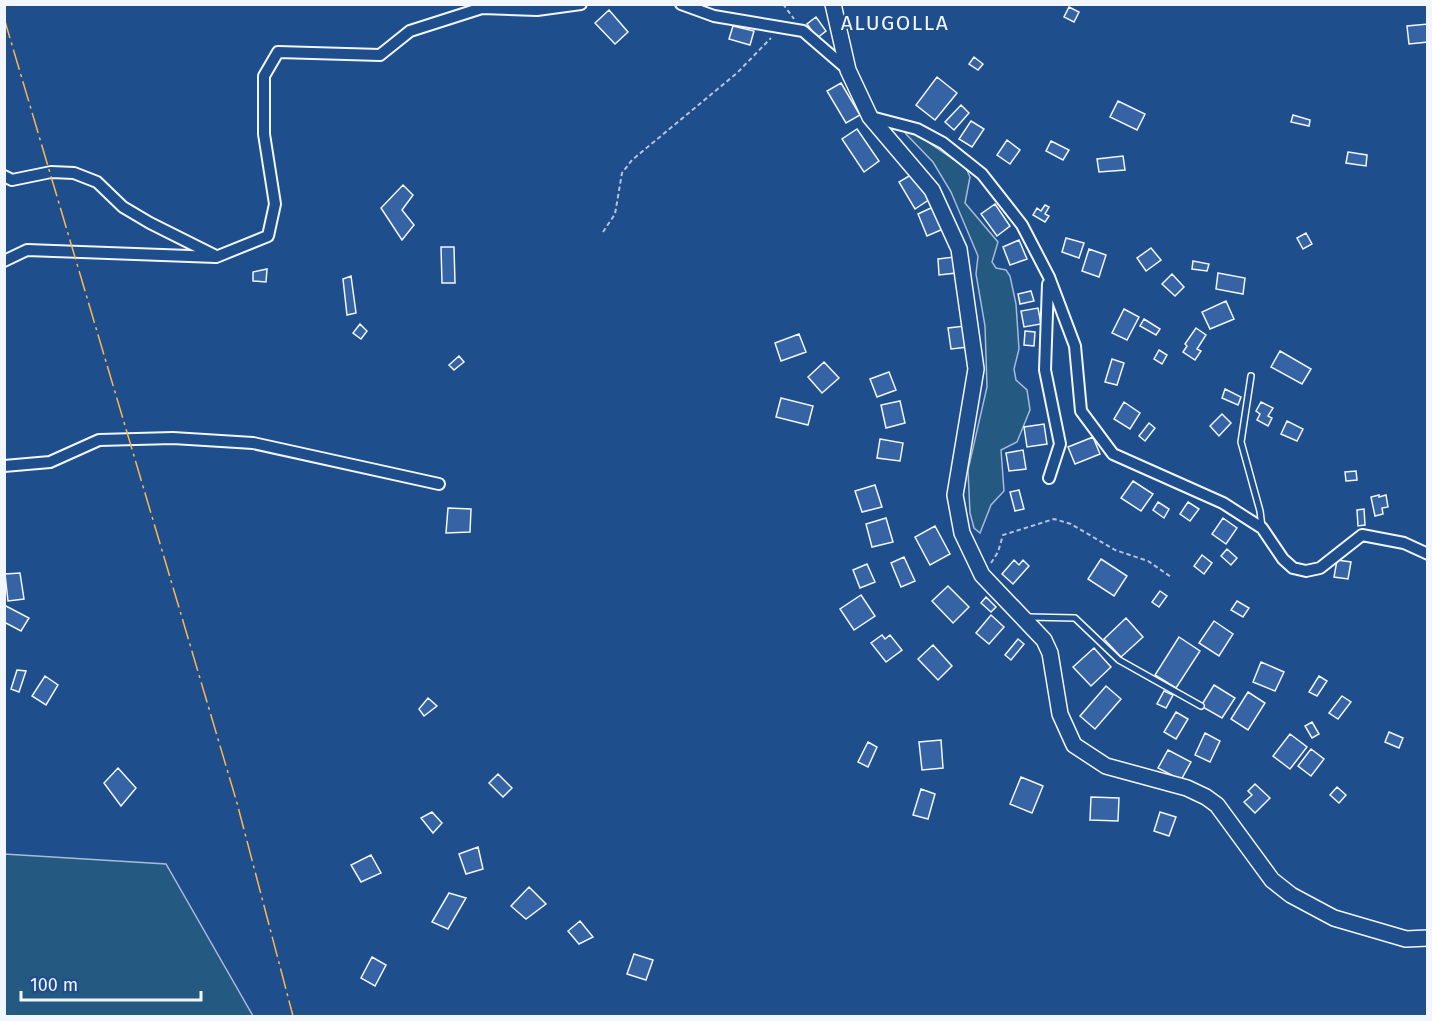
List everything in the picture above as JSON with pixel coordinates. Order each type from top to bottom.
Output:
[{"type":"main road","points":[[833,4],[848,70],[870,117],[932,190],[959,249],[976,369],[955,495],[962,533],[982,575],[1044,640],[1050,653],[1060,714],[1074,745],[1106,766],[1187,788],[1206,797],[1217,805],[1272,880],[1291,895],[1334,918],[1406,939],[1428,938]]},
{"type":"street","points":[[4,261],[27,250],[216,257],[268,237],[274,204],[264,134],[264,76],[278,52],[380,55],[410,31],[482,8],[537,10],[581,4]]},
{"type":"street","points":[[681,4],[714,16],[803,32],[848,70]]},
{"type":"street","points":[[870,117],[917,129],[943,142],[982,174],[1022,225],[1049,277],[1075,346],[1081,411],[1113,454],[1223,503],[1262,528],[1282,559],[1293,568],[1306,571],[1320,568],[1362,535],[1404,543],[1428,554]]},
{"type":"street","points":[[4,176],[12,180],[51,172],[74,172],[98,182],[123,207],[216,257]]},
{"type":"street","points":[[1049,277],[1045,370],[1060,444],[1049,478]]},
{"type":"street","points":[[4,466],[50,462],[99,441],[173,438],[253,443],[439,484]]},
{"type":"lane","points":[[1251,376],[1241,442],[1260,511],[1262,528]]},
{"type":"lane","points":[[1021,617],[1075,618],[1119,660],[1201,706]]},
{"type":"path","points":[[603,232],[615,214],[622,173],[632,160],[737,73],[782,28]]},
{"type":"path","points":[[982,575],[998,552],[1003,535],[1054,519],[1071,524],[1115,550],[1149,561],[1172,577]]},
{"type":"shaded area","points":[[903,125],[966,168],[970,177],[965,203],[998,242],[992,262],[996,268],[1006,270],[1010,276],[1016,304],[1019,349],[1014,369],[1016,380],[1027,390],[1030,410],[1017,442],[1001,450],[1004,491],[991,505],[980,533],[974,528],[970,513],[968,470],[987,387],[985,326],[976,274],[978,256],[951,192],[933,162],[906,134]]},
{"type":"shaded area","points":[[4,854],[166,864],[253,1016],[5,1016]]},
{"type":"building","points":[[1069,7],[1079,12],[1074,22],[1064,17]]},
{"type":"building","points":[[609,10],[628,32],[615,44],[595,23]]},
{"type":"building","points":[[816,17],[826,31],[817,38],[807,24]]},
{"type":"building","points":[[1428,24],[1428,42],[1409,44],[1407,26]]},
{"type":"building","points":[[733,26],[754,31],[750,45],[729,39]]},
{"type":"building","points":[[974,57],[983,64],[978,70],[969,64]]},
{"type":"building","points":[[937,77],[957,93],[935,120],[916,105]]},
{"type":"building","points":[[841,83],[860,115],[846,123],[827,91]]},
{"type":"building","points":[[1118,101],[1145,114],[1137,130],[1110,117]]},
{"type":"building","points":[[961,105],[969,113],[954,130],[945,122]]},
{"type":"building","points":[[1293,115],[1310,120],[1309,126],[1291,122]]},
{"type":"building","points":[[971,121],[984,129],[972,147],[959,139]]},
{"type":"building","points":[[857,129],[879,161],[864,172],[842,139]]},
{"type":"building","points":[[1007,140],[1020,150],[1010,164],[997,155]]},
{"type":"building","points":[[1051,141],[1069,150],[1063,160],[1046,151]]},
{"type":"building","points":[[1348,152],[1367,155],[1366,166],[1346,163]]},
{"type":"building","points":[[1123,156],[1125,170],[1099,172],[1097,159]]},
{"type":"building","points":[[914,173],[930,199],[915,209],[899,182]]},
{"type":"building","points":[[403,185],[413,195],[402,210],[414,225],[402,240],[381,208]]},
{"type":"building","points":[[995,204],[1010,226],[997,236],[981,214]]},
{"type":"building","points":[[1045,205],[1049,207],[1045,214],[1049,216],[1045,222],[1033,215],[1037,208],[1041,211]]},
{"type":"building","points":[[933,207],[943,229],[927,236],[918,214]]},
{"type":"building","points":[[1306,233],[1312,244],[1303,249],[1297,238]]},
{"type":"building","points":[[1066,238],[1084,243],[1079,258],[1062,252]]},
{"type":"building","points":[[1019,240],[1027,259],[1010,265],[1003,247]]},
{"type":"building","points":[[441,247],[454,247],[455,283],[442,283]]},
{"type":"building","points":[[1151,248],[1161,260],[1146,271],[1137,258]]},
{"type":"building","points":[[1089,249],[1106,255],[1099,277],[1082,271]]},
{"type":"building","points":[[954,257],[956,273],[939,275],[938,259]]},
{"type":"building","points":[[1193,261],[1209,264],[1207,271],[1192,269]]},
{"type":"building","points":[[267,269],[266,282],[253,281],[253,272]]},
{"type":"building","points":[[1218,273],[1245,278],[1243,294],[1216,289]]},
{"type":"building","points":[[1172,274],[1184,287],[1175,296],[1162,284]]},
{"type":"building","points":[[351,276],[356,313],[347,315],[343,279]]},
{"type":"building","points":[[1031,291],[1034,301],[1020,304],[1018,294]]},
{"type":"building","points":[[1226,301],[1234,319],[1210,329],[1202,312]]},
{"type":"building","points":[[1038,308],[1041,324],[1024,327],[1021,311]]},
{"type":"building","points":[[1124,309],[1139,317],[1127,340],[1112,333]]},
{"type":"building","points":[[1144,319],[1160,329],[1156,335],[1140,326]]},
{"type":"building","points":[[360,324],[367,331],[361,339],[353,333]]},
{"type":"building","points":[[965,326],[968,347],[951,349],[948,328]]},
{"type":"building","points":[[1196,328],[1206,335],[1197,349],[1201,351],[1195,360],[1183,352],[1187,346],[1185,344]]},
{"type":"building","points":[[1025,331],[1035,332],[1034,346],[1024,345]]},
{"type":"building","points":[[799,334],[806,352],[781,361],[775,343]]},
{"type":"building","points":[[1159,350],[1167,355],[1162,364],[1154,359]]},
{"type":"building","points":[[1280,351],[1311,369],[1302,384],[1271,367]]},
{"type":"building","points":[[459,356],[464,362],[454,370],[449,365]]},
{"type":"building","points":[[1112,359],[1124,363],[1117,385],[1105,382]]},
{"type":"building","points":[[824,362],[839,378],[822,393],[808,377]]},
{"type":"building","points":[[889,372],[896,390],[877,397],[870,379]]},
{"type":"building","points":[[1225,389],[1241,397],[1238,405],[1222,398]]},
{"type":"building","points":[[781,398],[813,406],[808,425],[776,417]]},
{"type":"building","points":[[900,401],[905,423],[886,428],[881,405]]},
{"type":"building","points":[[1124,402],[1140,413],[1130,429],[1114,419]]},
{"type":"building","points":[[1261,402],[1273,408],[1268,416],[1272,418],[1268,426],[1257,420],[1260,414],[1256,411]]},
{"type":"building","points":[[1222,414],[1231,423],[1219,436],[1210,426]]},
{"type":"building","points":[[1287,421],[1303,429],[1297,441],[1281,434]]},
{"type":"building","points":[[1149,423],[1155,428],[1145,441],[1139,436]]},
{"type":"building","points":[[1044,424],[1047,444],[1027,447],[1024,427]]},
{"type":"building","points":[[1093,437],[1100,454],[1075,464],[1068,447]]},
{"type":"building","points":[[880,439],[903,443],[900,461],[877,458]]},
{"type":"building","points":[[1023,450],[1026,469],[1009,471],[1006,453]]},
{"type":"building","points":[[1356,471],[1357,480],[1346,481],[1345,472]]},
{"type":"building","points":[[1133,481],[1153,494],[1141,511],[1121,498]]},
{"type":"building","points":[[875,485],[882,507],[862,512],[855,491]]},
{"type":"building","points":[[1019,490],[1024,509],[1015,511],[1010,492]]},
{"type":"building","points":[[1379,495],[1379,497],[1386,495],[1388,507],[1382,508],[1383,514],[1375,516],[1371,497]]},
{"type":"building","points":[[1158,502],[1169,509],[1164,518],[1153,510]]},
{"type":"building","points":[[1188,502],[1199,509],[1190,521],[1180,514]]},
{"type":"building","points":[[448,508],[471,509],[470,532],[446,533]]},
{"type":"building","points":[[1364,509],[1365,525],[1358,526],[1357,510]]},
{"type":"building","points":[[886,518],[893,542],[872,547],[866,524]]},
{"type":"building","points":[[1223,518],[1237,528],[1226,544],[1212,534]]},
{"type":"building","points":[[935,526],[950,554],[930,565],[915,537]]},
{"type":"building","points":[[1227,549],[1237,558],[1231,565],[1221,556]]},
{"type":"building","points":[[1202,555],[1212,563],[1204,574],[1194,566]]},
{"type":"building","points":[[904,557],[915,581],[901,587],[891,563]]},
{"type":"building","points":[[1101,559],[1127,576],[1114,596],[1088,579]]},
{"type":"building","points":[[1014,560],[1019,565],[1023,560],[1029,566],[1013,584],[1002,574]]},
{"type":"building","points":[[1337,560],[1351,562],[1348,579],[1334,577]]},
{"type":"building","points":[[867,564],[875,582],[860,588],[853,570]]},
{"type":"building","points":[[20,573],[24,599],[8,601],[5,574]]},
{"type":"building","points":[[948,586],[969,607],[953,623],[932,601]]},
{"type":"building","points":[[1160,591],[1167,596],[1159,607],[1152,602]]},
{"type":"building","points":[[861,595],[875,616],[854,630],[840,609]]},
{"type":"building","points":[[986,597],[996,607],[991,612],[981,603]]},
{"type":"building","points":[[1237,601],[1249,608],[1243,617],[1231,610]]},
{"type":"building","points":[[4,605],[29,618],[21,631],[4,622]]},
{"type":"building","points":[[991,615],[1004,627],[989,644],[976,633]]},
{"type":"building","points":[[1126,618],[1143,637],[1121,657],[1104,639]]},
{"type":"building","points":[[1214,621],[1233,634],[1219,656],[1199,643]]},
{"type":"building","points":[[882,635],[885,639],[890,635],[902,650],[886,662],[871,643]]},
{"type":"building","points":[[1179,637],[1200,651],[1176,688],[1155,675]]},
{"type":"building","points":[[1018,639],[1024,644],[1011,660],[1005,655]]},
{"type":"building","points":[[933,645],[952,666],[938,680],[918,659]]},
{"type":"building","points":[[1094,648],[1111,667],[1091,686],[1073,667]]},
{"type":"building","points":[[1261,662],[1284,672],[1275,691],[1253,682]]},
{"type":"building","points":[[17,670],[26,671],[19,692],[11,689]]},
{"type":"building","points":[[45,676],[58,685],[46,705],[32,696]]},
{"type":"building","points":[[1319,676],[1327,681],[1317,696],[1309,692]]},
{"type":"building","points":[[1214,685],[1235,698],[1222,718],[1201,706]]},
{"type":"building","points":[[1106,686],[1121,699],[1095,729],[1080,716]]},
{"type":"building","points":[[1164,691],[1173,695],[1166,708],[1157,704]]},
{"type":"building","points":[[1248,692],[1265,703],[1248,730],[1231,719]]},
{"type":"building","points":[[1342,696],[1351,702],[1338,719],[1329,713]]},
{"type":"building","points":[[428,698],[437,706],[424,716],[419,709]]},
{"type":"building","points":[[1176,712],[1188,719],[1176,739],[1164,732]]},
{"type":"building","points":[[1312,722],[1319,734],[1312,738],[1305,726]]},
{"type":"building","points":[[1389,732],[1403,738],[1399,748],[1385,742]]},
{"type":"building","points":[[1205,733],[1220,741],[1210,762],[1195,755]]},
{"type":"building","points":[[1290,734],[1307,747],[1290,769],[1273,756]]},
{"type":"building","points":[[941,740],[943,768],[922,770],[919,742]]},
{"type":"building","points":[[868,742],[877,747],[868,767],[858,762]]},
{"type":"building","points":[[1311,749],[1324,759],[1311,776],[1298,766]]},
{"type":"building","points":[[1168,750],[1191,762],[1181,780],[1158,768]]},
{"type":"building","points":[[118,768],[136,788],[121,806],[104,783]]},
{"type":"building","points":[[498,774],[512,788],[503,797],[489,783]]},
{"type":"building","points":[[1021,777],[1043,786],[1032,813],[1010,804]]},
{"type":"building","points":[[1255,784],[1270,798],[1255,813],[1244,802],[1252,795],[1248,791]]},
{"type":"building","points":[[1337,787],[1346,795],[1339,803],[1330,795]]},
{"type":"building","points":[[921,789],[935,794],[928,819],[913,815]]},
{"type":"building","points":[[1091,797],[1119,798],[1118,821],[1090,820]]},
{"type":"building","points":[[432,812],[442,823],[433,833],[421,818]]},
{"type":"building","points":[[1160,812],[1176,817],[1169,836],[1154,831]]},
{"type":"building","points":[[478,847],[483,869],[466,874],[459,854]]},
{"type":"building","points":[[371,855],[381,873],[361,882],[351,865]]},
{"type":"building","points":[[529,887],[546,904],[526,919],[511,906]]},
{"type":"building","points":[[449,893],[466,898],[448,929],[432,922]]},
{"type":"building","points":[[580,921],[593,937],[579,944],[568,931]]},
{"type":"building","points":[[634,954],[653,960],[646,980],[627,974]]},
{"type":"building","points":[[372,957],[386,965],[375,986],[361,978]]},
{"type":"power","points":[[4,18],[237,803],[293,1016]]},
{"type":"district","name":"ALUGOLLA","points":[[895,23]]}]
